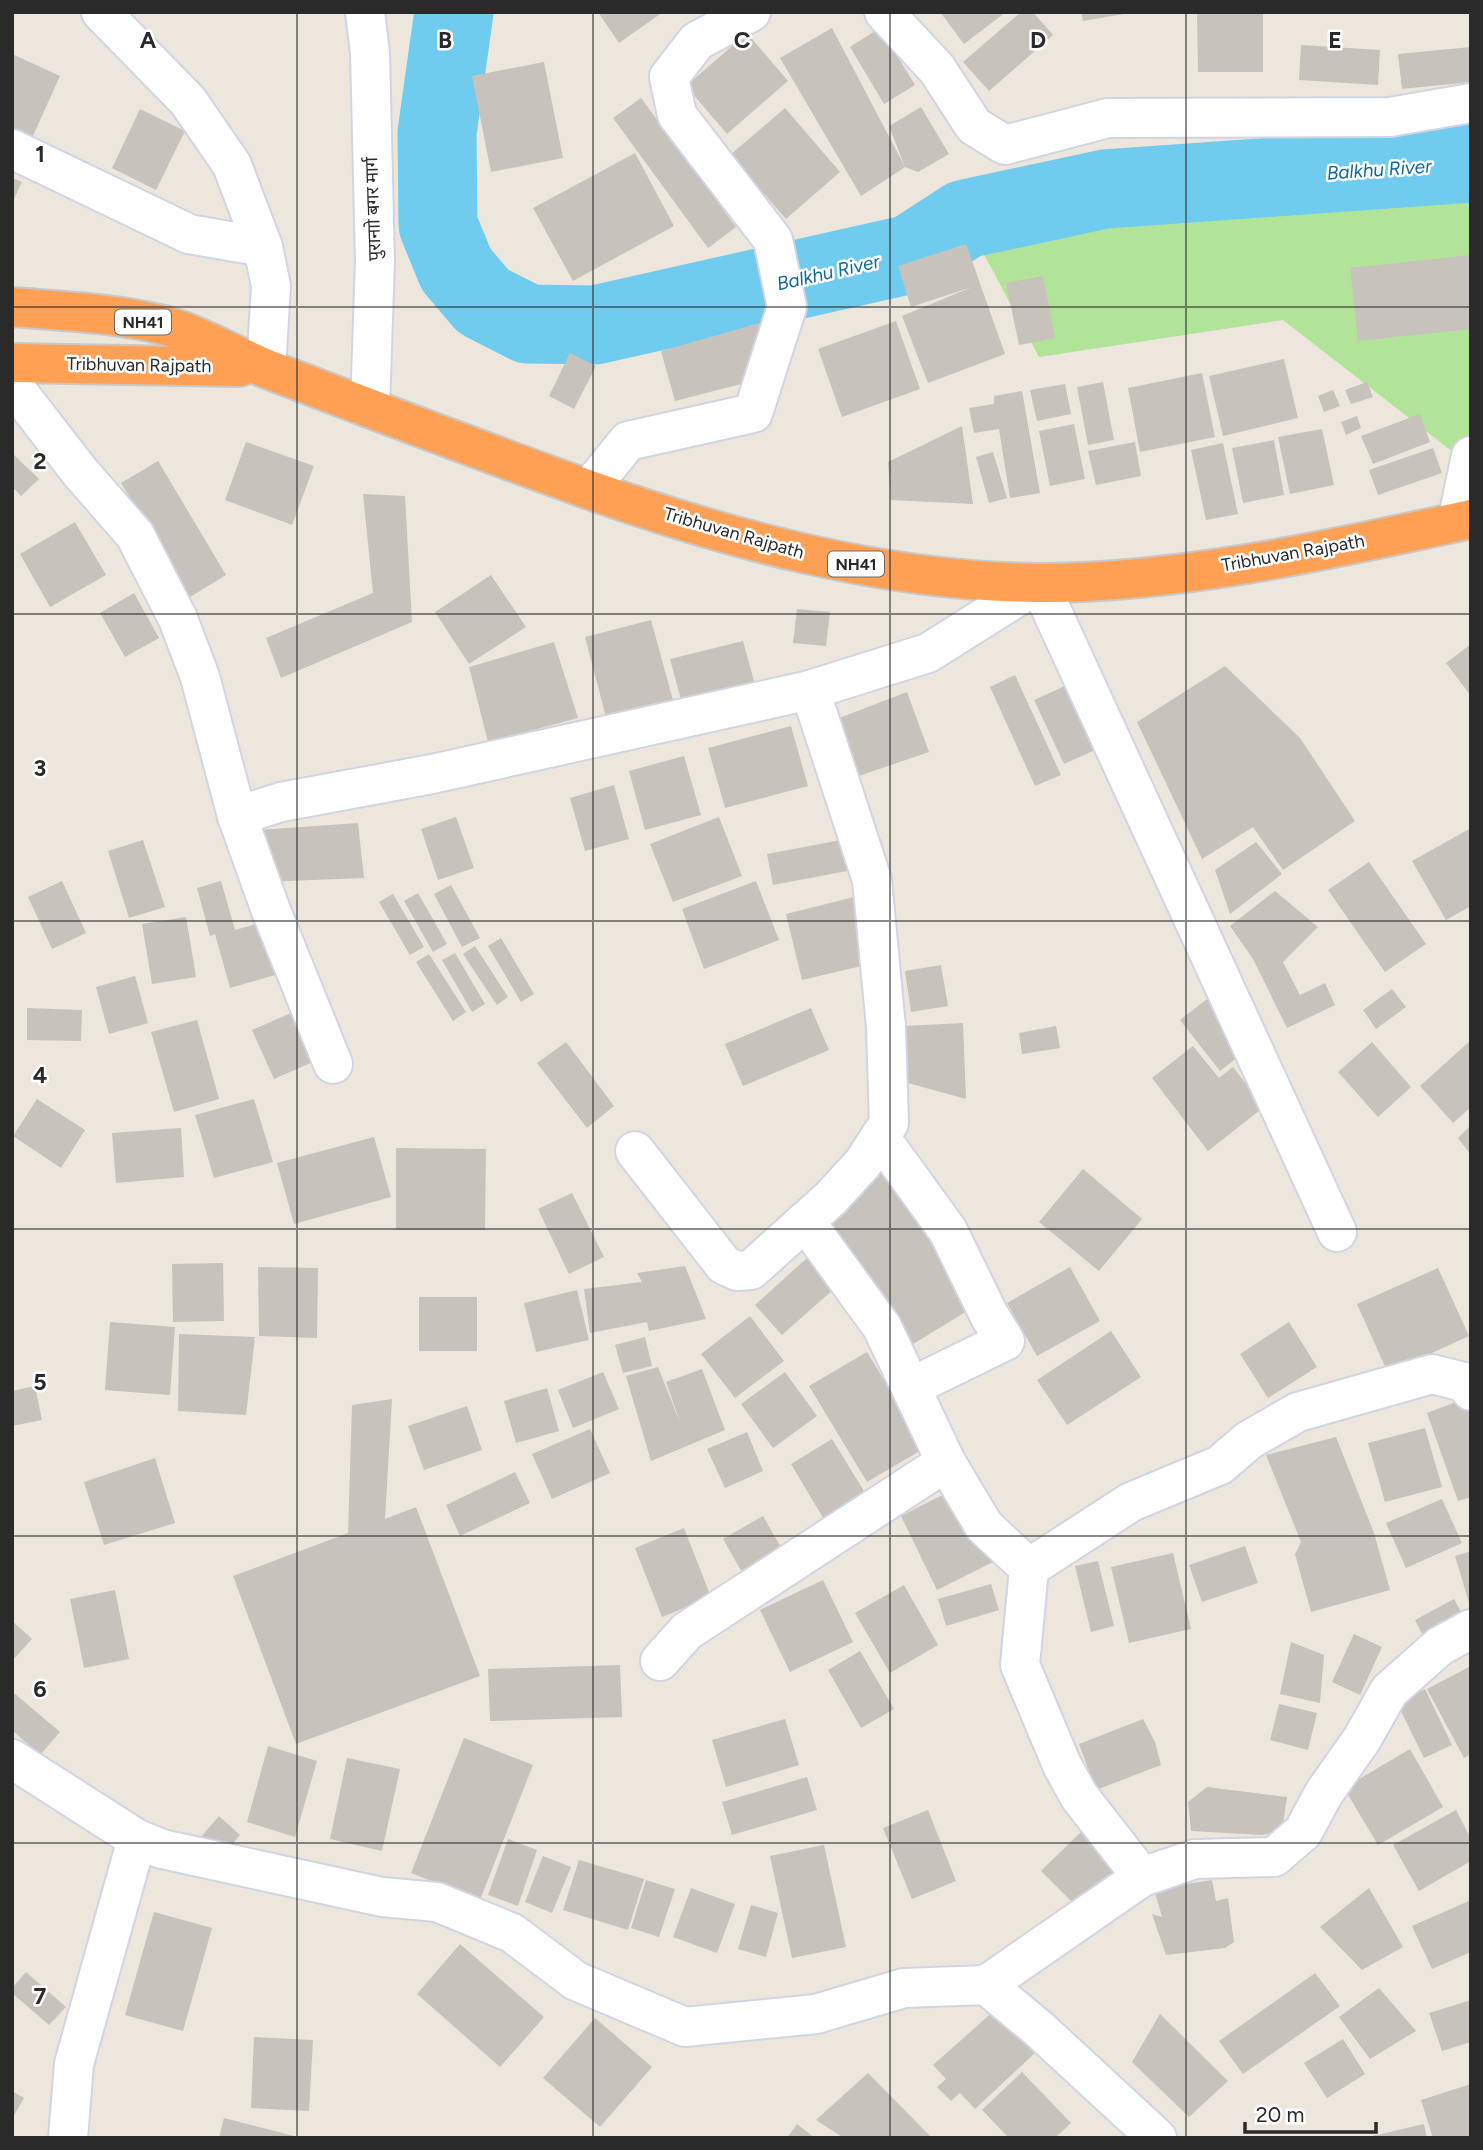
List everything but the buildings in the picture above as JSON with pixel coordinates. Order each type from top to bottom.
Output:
[{"type":"highway","name":"Tribhuvan Rajpath","points":[[12,307],[86,313],[165,326],[266,369],[589,489],[741,538],[852,564],[946,579],[1039,583],[1153,576],[1280,557],[1464,521]]},
{"type":"highway","name":"Tribhuvan Rajpath","points":[[12,363],[266,369]]},
{"type":"street","points":[[101,12],[187,101],[232,165],[263,247],[271,286],[266,369]]},
{"type":"street","name":"पुरानाो बगर मार्ग","points":[[365,12],[370,53],[375,261],[370,407]]},
{"type":"street","points":[[589,489],[628,441],[752,412],[787,307],[772,240],[677,115],[668,77],[697,40],[751,12]]},
{"type":"street","points":[[884,12],[937,69],[974,126],[1005,145],[1108,118],[1390,117],[1471,103]]},
{"type":"street","points":[[12,149],[189,234],[263,247]]},
{"type":"street","points":[[12,384],[80,472],[135,535],[178,619],[200,677],[237,817],[270,908],[333,1064]]},
{"type":"street","points":[[1464,521],[1471,456]]},
{"type":"street","points":[[237,817],[281,802],[432,774],[810,690],[928,653],[1039,583],[1337,1232]]},
{"type":"street","points":[[635,1151],[724,1265],[737,1271],[751,1270],[806,1222],[863,1163],[889,1123],[886,1041],[872,880],[810,690]]},
{"type":"street","points":[[880,1137],[948,1231],[989,1315],[1005,1341],[911,1387]]},
{"type":"street","points":[[806,1222],[882,1327],[946,1462],[984,1526],[1029,1568]]},
{"type":"street","points":[[1029,1568],[1131,1502],[1220,1465],[1250,1440],[1298,1412],[1432,1374],[1464,1382],[1471,1391]]},
{"type":"street","points":[[660,1661],[687,1631],[946,1462]]},
{"type":"street","points":[[1029,1568],[1020,1665],[1062,1765],[1079,1796],[1142,1877]]},
{"type":"street","points":[[12,1759],[137,1839],[162,1849],[382,1897],[437,1902],[512,1933],[576,1981],[685,2027],[816,2014],[904,1988],[986,1985],[1142,1877],[1195,1859],[1274,1857],[1303,1832],[1324,1793],[1362,1739],[1389,1691],[1440,1646],[1471,1629]]},
{"type":"street","points":[[68,2138],[77,2053],[137,1839]]},
{"type":"street","points":[[986,1985],[1099,2082],[1157,2138]]},
{"type":"green space","points":[[1471,185],[1471,466],[1283,320],[1039,357],[965,219],[1403,205]]},
{"type":"waterway","name":"Balkhu River","points":[[454,12],[437,133],[438,225],[456,269],[483,301],[528,324],[595,325],[911,254],[965,219],[1105,189],[1471,163]]}]
